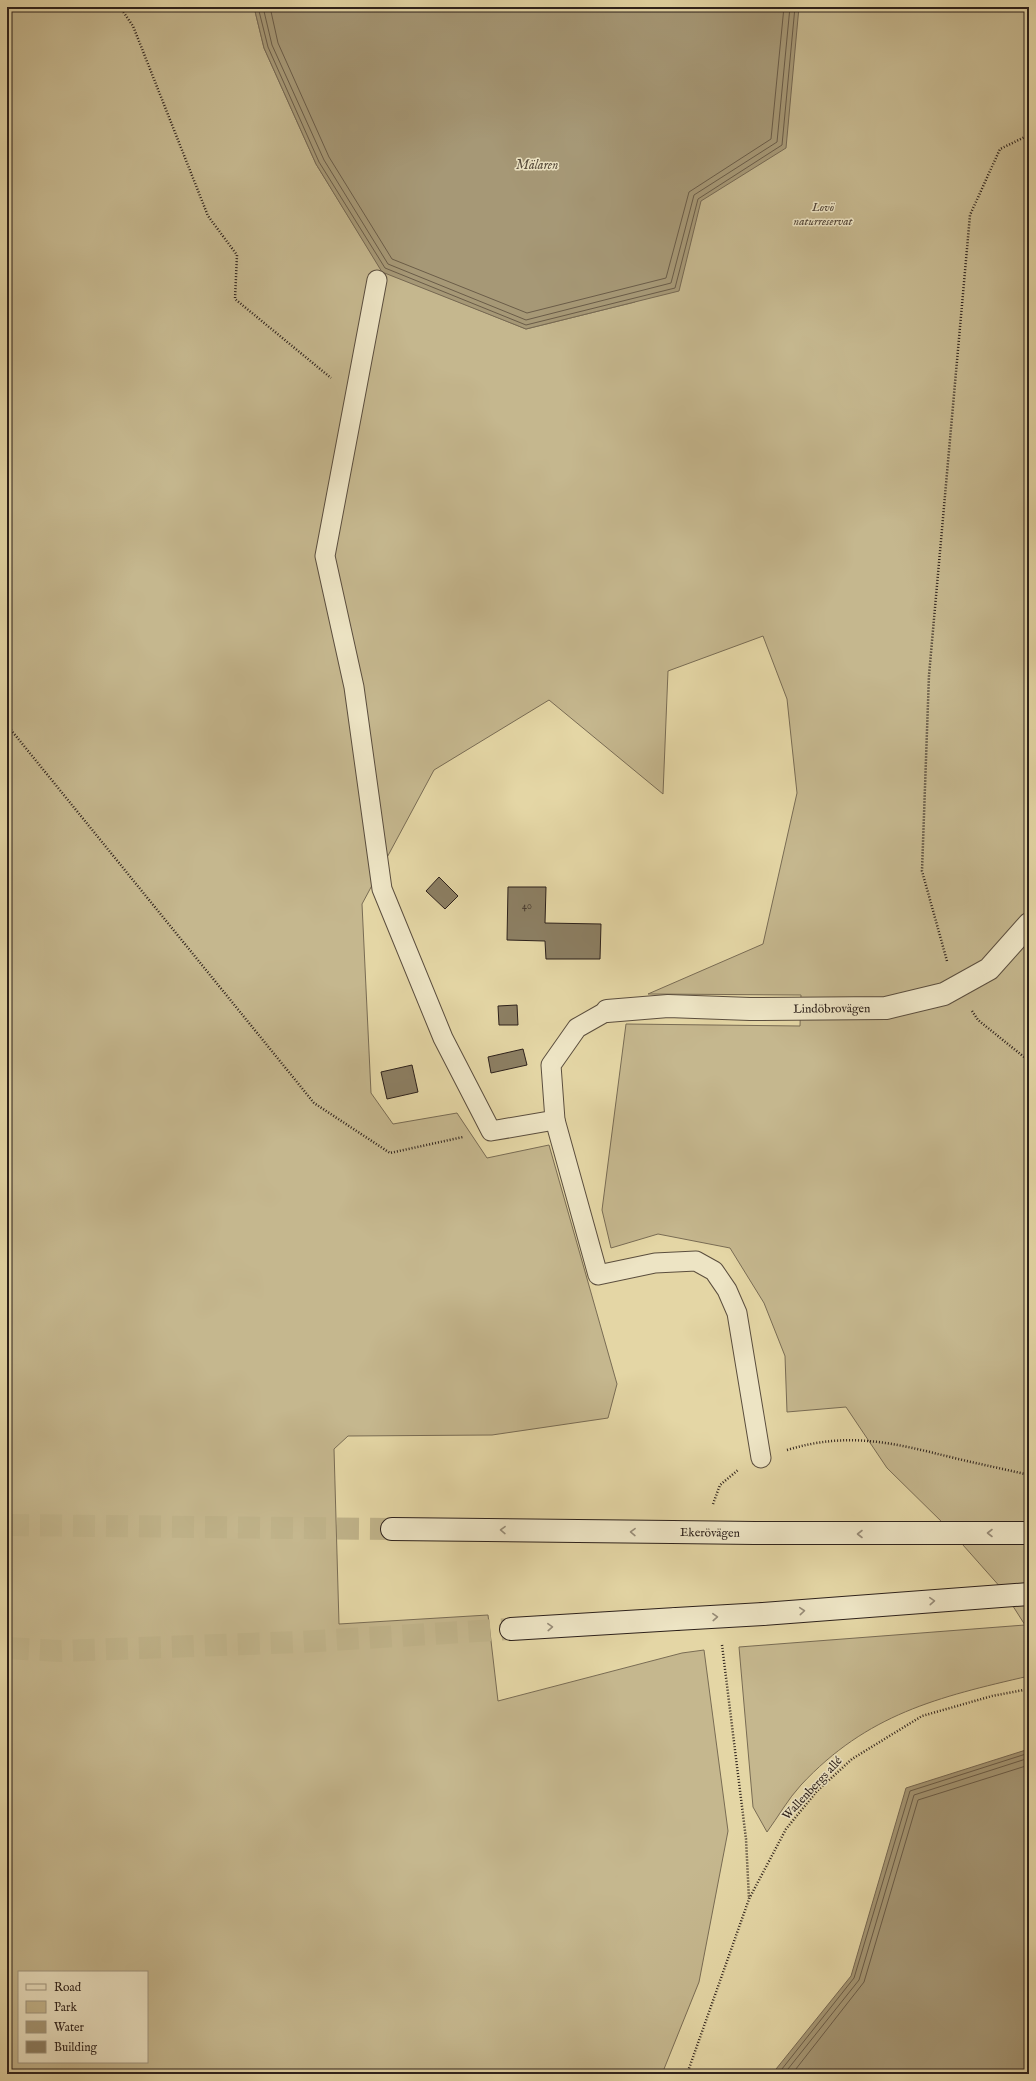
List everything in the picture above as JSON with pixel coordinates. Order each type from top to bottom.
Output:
[{"type":"main road","name":"Lindöbrovägen","points":[[607,1011],[668,1006],[750,1009],[886,1008],[944,994],[990,968],[1029,924]]},
{"type":"main road","name":"Ekerövägen","points":[[392,1529],[756,1533],[1029,1533]]},
{"type":"main road","points":[[511,1629],[763,1614],[1029,1594]]},
{"type":"lane","points":[[376,280],[353,396],[325,556],[354,687],[382,889],[444,1038],[491,1131],[555,1120]]},
{"type":"lane","points":[[607,1011],[577,1028],[551,1065],[555,1120],[598,1275],[655,1263],[696,1261],[714,1271],[728,1290],[737,1313],[761,1458]]},
{"type":"path","points":[[120,7],[133,26],[208,216],[237,256],[235,299],[353,396]]},
{"type":"path","points":[[1029,135],[1000,149],[970,216],[929,675],[922,871],[943,951],[956,987],[978,1020],[1029,1061]]},
{"type":"path","points":[[7,726],[314,1103],[390,1153],[491,1131]]},
{"type":"path","points":[[712,1506],[720,1484],[733,1473],[761,1458],[827,1440],[856,1439],[899,1444],[1029,1475]]},
{"type":"path","points":[[722,1644],[746,1839],[749,1899]]},
{"type":"path","name":"Wallenbergs allé","points":[[687,2074],[749,1899],[786,1829],[817,1791],[852,1759],[922,1716],[992,1696],[1029,1689]]},
{"type":"green space","name":"Lovö naturreservat","points":[[7,7],[254,7],[264,48],[316,164],[382,271],[526,329],[635,302],[519,7],[1029,7],[1029,1676],[934,1701],[878,1725],[852,1741],[826,1761],[801,1785],[787,1802],[767,1832],[753,1807],[739,1647],[1025,1625],[1002,1589],[947,1527],[887,1468],[846,1407],[787,1412],[785,1356],[764,1303],[730,1248],[658,1234],[611,1248],[602,1210],[626,1024],[800,1026],[801,995],[648,994],[763,944],[797,793],[787,699],[763,636],[668,671],[663,794],[549,700],[434,770],[362,904],[371,1093],[393,1124],[457,1113],[487,1158],[549,1145],[617,1384],[608,1418],[492,1435],[348,1436],[334,1449],[339,1624],[488,1615],[498,1701],[682,1653],[704,1650],[728,1831],[699,1982],[662,2074],[7,2074]]},
{"type":"water","name":"Mälaren","points":[[254,7],[799,7],[786,148],[701,201],[679,291],[526,329],[382,272],[316,164],[264,48]]},
{"type":"water","points":[[1029,1749],[1029,2074],[772,2074],[851,1976],[906,1788]]},
{"type":"building","points":[[439,877],[458,896],[445,909],[426,891]]},
{"type":"building","points":[[508,887],[546,887],[545,923],[601,924],[600,959],[546,959],[545,941],[507,940]]},
{"type":"building","points":[[517,1005],[518,1025],[499,1025],[498,1006]]},
{"type":"building","points":[[523,1049],[527,1065],[491,1073],[488,1057]]},
{"type":"building","points":[[412,1065],[418,1092],[387,1099],[381,1072]]},
{"type":"tunnel","points":[[7,1525],[392,1529]]},
{"type":"tunnel","points":[[7,1648],[60,1651],[300,1642],[511,1629]]}]
